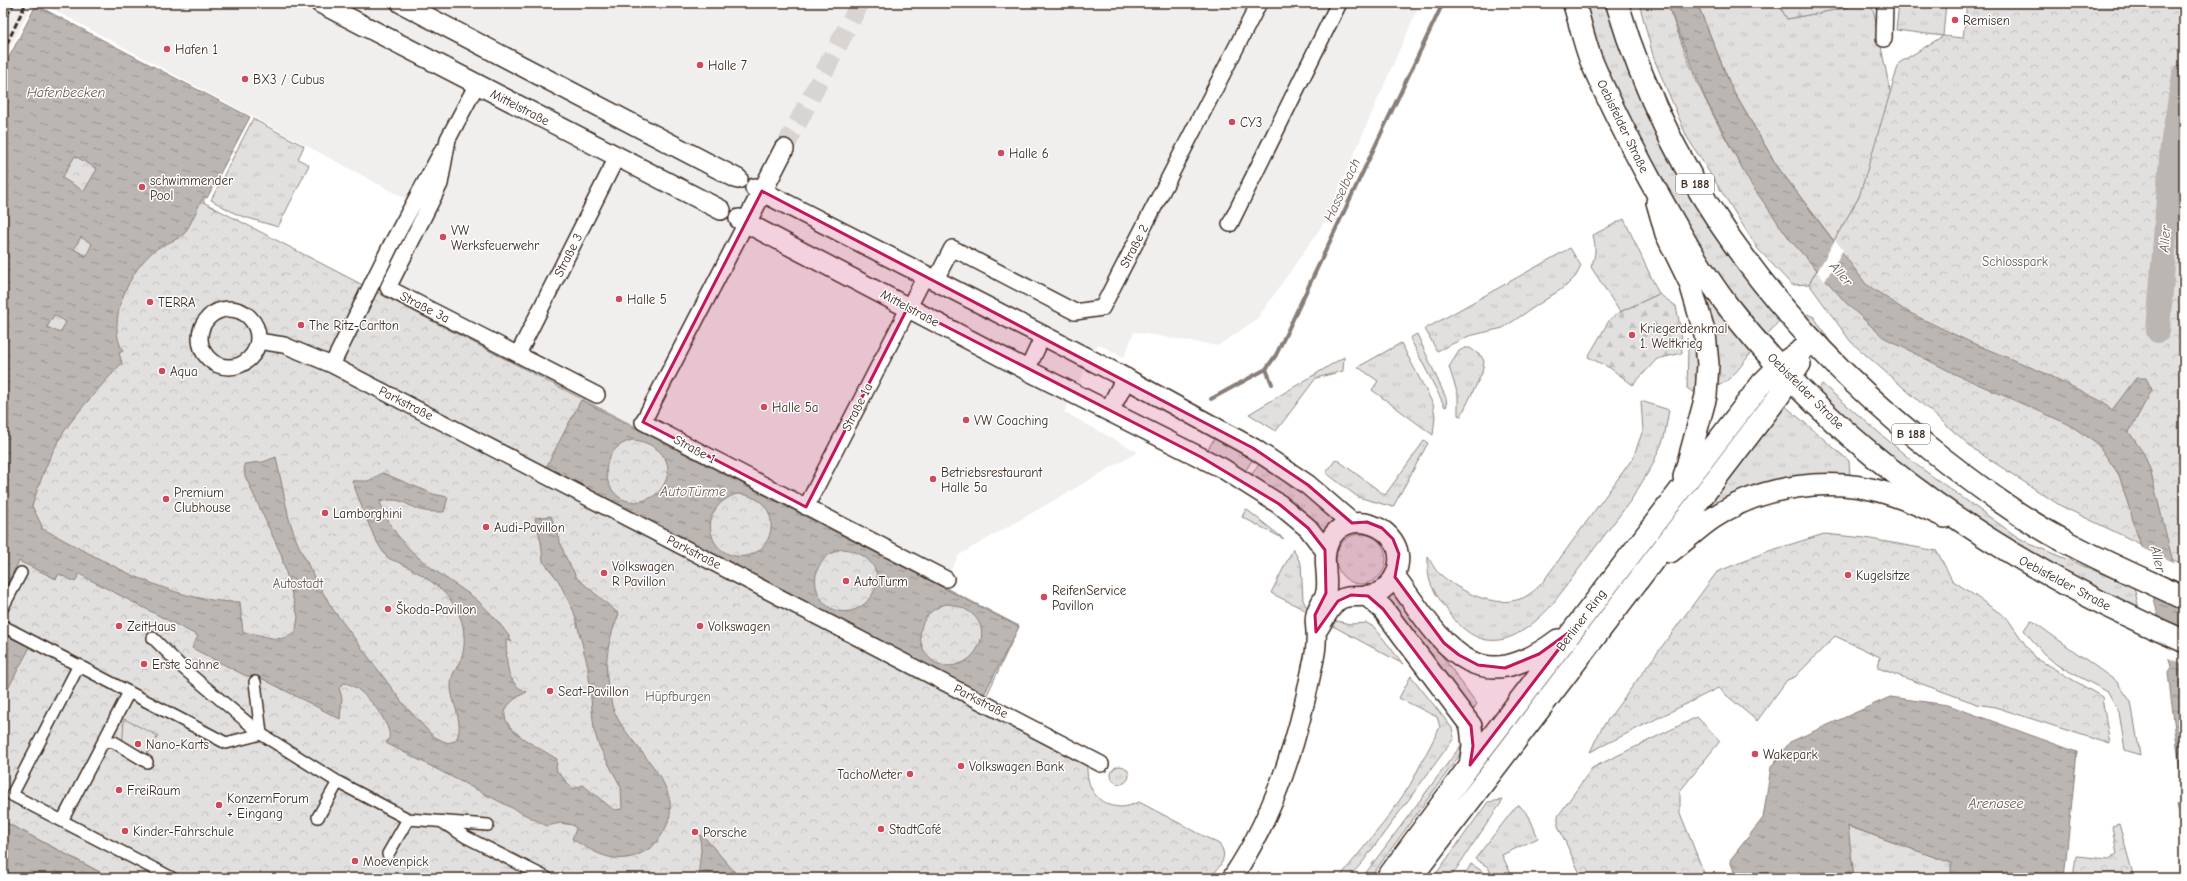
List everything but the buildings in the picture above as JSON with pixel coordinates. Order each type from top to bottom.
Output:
[{"type":"main road","name":"Oebisfelder Straße","points":[[1574,3],[1591,60],[1621,126],[1676,228],[1719,293],[1786,372],[1832,419],[1880,460],[1966,527],[2073,590],[2143,624],[2184,641]]},
{"type":"main road","name":"B 188","points":[[1617,3],[1644,83],[1672,142],[1707,205],[1748,264],[1812,343],[1886,414],[1972,481],[2067,542],[2184,598]]},
{"type":"main road","points":[[1652,182],[1666,234],[1690,283],[1705,334],[1708,364],[1706,396],[1681,488]]},
{"type":"main road","points":[[1786,372],[1812,343]]},
{"type":"main road","name":"Berliner Ring","points":[[1387,878],[1470,765],[1762,383],[1786,372]]},
{"type":"main road","name":"Berliner Ring","points":[[1411,878],[1648,569],[1786,372]]},
{"type":"main road","points":[[1648,569],[1714,517],[1744,502],[1778,490],[1825,485],[1856,486],[1886,492],[1914,502],[1966,527]]},
{"type":"main road","points":[[1394,577],[1444,643],[1459,656],[1478,665],[1506,668],[1521,663],[1539,654],[1575,628]]},
{"type":"main road","points":[[1360,596],[1383,610],[1471,726],[1473,746],[1470,765]]},
{"type":"street","name":"Mittelstraße","points":[[320,3],[721,210]]},
{"type":"street","points":[[401,3],[738,179]]},
{"type":"street","name":"Straße 2","points":[[930,278],[952,248],[1075,312],[1102,308],[1259,3]]},
{"type":"street","points":[[1230,224],[1340,3]]},
{"type":"street","points":[[1884,39],[1885,3]]},
{"type":"street","name":"Straße 3a","points":[[477,84],[448,139],[440,184],[388,288],[598,395]]},
{"type":"street","points":[[332,365],[391,245],[448,139]]},
{"type":"street","points":[[743,221],[759,190],[784,149]]},
{"type":"street","name":"Straße 3","points":[[518,354],[617,157]]},
{"type":"street","points":[[759,190],[1126,378],[1253,448],[1308,485],[1352,523]]},
{"type":"street","name":"Mittelstraße","points":[[743,221],[1027,370],[1222,468],[1252,485],[1308,528],[1325,550]]},
{"type":"street","name":"Straße 1","points":[[743,221],[643,422],[806,508],[946,579]]},
{"type":"street","name":"Straße 1a","points":[[806,508],[908,307],[930,278]]},
{"type":"street","points":[[1027,370],[1043,336]]},
{"type":"street","name":"Parkstraße","points":[[258,341],[284,345],[332,365],[1101,764]]},
{"type":"street","points":[[1109,411],[1126,378]]},
{"type":"street","points":[[1232,878],[1261,826],[1283,775],[1305,700],[1313,665],[1316,632],[1315,615],[1326,593],[1327,574],[1324,562],[1325,550],[1331,538],[1340,529],[1352,523],[1367,522],[1382,528],[1393,539],[1399,554],[1398,566],[1394,577],[1383,590],[1338,601],[1316,632]]},
{"type":"street","points":[[3,608],[21,573]]},
{"type":"street","points":[[1327,574],[1337,587],[1360,596]]},
{"type":"street","points":[[3,626],[226,743],[261,734]]},
{"type":"street","points":[[153,638],[184,669],[261,734],[338,782],[408,819],[488,824]]},
{"type":"street","points":[[79,665],[12,795],[172,878]]},
{"type":"street","points":[[255,682],[261,734]]},
{"type":"street","points":[[62,821],[129,692]]},
{"type":"street","points":[[104,741],[114,742],[147,762]]},
{"type":"street","points":[[318,817],[338,782]]},
{"type":"street","points":[[388,854],[408,819]]},
{"type":"street","points":[[442,821],[466,837],[547,878]]},
{"type":"highlighted area","points":[[762,191],[1253,448],[1308,485],[1352,523],[1367,522],[1382,528],[1393,539],[1399,554],[1395,577],[1444,643],[1459,655],[1478,665],[1505,668],[1539,654],[1575,628],[1470,765],[1473,746],[1471,726],[1383,609],[1368,596],[1351,595],[1338,601],[1316,632],[1315,615],[1326,593],[1325,550],[1308,528],[1279,504],[1201,457],[908,307],[806,507],[643,422]]},
{"type":"shaded area","points":[[3,3],[33,3],[3,62]]},
{"type":"shaded area","points":[[41,3],[1420,3],[1324,223],[1257,319],[1218,346],[1134,332],[1124,357],[1098,344],[1064,412],[1138,452],[959,555],[943,585],[375,291],[426,196],[408,200]]},
{"type":"green space","points":[[1586,3],[1607,3],[1636,88],[1779,321],[1766,336],[1702,254],[1651,168],[1601,58]]},
{"type":"green space","points":[[1639,3],[1667,3],[1694,76],[1729,145],[1755,188],[1784,230],[1817,270],[1809,284],[1792,285],[1758,249],[1687,137],[1654,59]]},
{"type":"green space","points":[[1697,3],[1778,3],[1787,19],[1845,8],[1857,3],[1870,3],[1874,13],[1896,119],[1859,197],[1834,241],[1777,166],[1732,89]]},
{"type":"green space","points":[[1778,3],[1857,3],[1845,8],[1787,19]]},
{"type":"green space","points":[[1899,3],[1946,3],[1943,36],[1896,30]]},
{"type":"green space","name":"Schlosspark","points":[[1967,3],[2184,3],[2184,565],[2061,506],[1975,450],[1851,342],[1809,284],[1859,197],[1899,63],[1943,36],[1963,38]]},
{"type":"green space","name":"Autostadt","points":[[3,94],[246,118],[203,202],[1019,626],[987,695],[1099,754],[1087,765],[1087,773],[1091,788],[1099,799],[1113,806],[1121,807],[1139,802],[1219,844],[1224,853],[1220,866],[1210,878],[111,878],[3,821]]},
{"type":"green space","points":[[253,119],[304,146],[298,159],[309,165],[278,227],[238,215],[211,200]]},
{"type":"green space","points":[[1624,219],[1659,294],[1620,312],[1591,267],[1595,251],[1593,235]]},
{"type":"green space","points":[[1570,248],[1581,266],[1576,276],[1566,286],[1503,328],[1469,336],[1437,351],[1425,329]]},
{"type":"green space","points":[[1659,294],[1676,306],[1681,330],[1682,353],[1657,359],[1633,385],[1610,368],[1588,357],[1610,319],[1620,312]]},
{"type":"green space","points":[[1711,297],[1754,349],[1740,367],[1725,382],[1712,388],[1703,299]]},
{"type":"green space","points":[[1807,314],[1814,317],[1833,346],[1803,315]]},
{"type":"green space","points":[[1417,334],[1446,398],[1447,406],[1445,407],[1410,338]]},
{"type":"green space","points":[[1701,335],[1703,389],[1693,392],[1687,388],[1688,349]]},
{"type":"green space","points":[[1401,343],[1433,404],[1435,416],[1433,435],[1372,390],[1378,381],[1358,367]]},
{"type":"green space","points":[[1465,348],[1470,348],[1481,356],[1484,361],[1482,373],[1461,416],[1458,415],[1458,395],[1449,367],[1459,351]]},
{"type":"green space","points":[[1344,357],[1343,371],[1316,378],[1276,431],[1249,414]]},
{"type":"green space","points":[[1822,384],[1918,466],[2016,536],[2030,544],[2134,587],[2140,613],[1982,526],[1884,453],[1817,392]]},
{"type":"green space","points":[[1641,401],[1669,410],[1664,438],[1652,466],[1631,500],[1551,606],[1538,619],[1524,630],[1511,637],[1497,640],[1484,639],[1471,634],[1458,623],[1433,589],[1428,573],[1428,557],[1435,569],[1449,581],[1478,597],[1488,600],[1510,601],[1523,598],[1535,590],[1542,583],[1633,458],[1643,430]]},
{"type":"green space","points":[[1783,404],[1849,461],[1850,476],[1705,510]]},
{"type":"green space","points":[[1216,435],[1255,456],[1244,473],[1206,453]]},
{"type":"green space","points":[[1424,441],[1428,443],[1393,507],[1358,497],[1326,473],[1336,459],[1385,495]]},
{"type":"green space","points":[[1262,460],[1294,482],[1336,520],[1323,534],[1250,477]]},
{"type":"green space","points":[[1246,509],[1284,539],[1242,517]]},
{"type":"green space","points":[[1356,534],[1366,534],[1379,541],[1386,554],[1386,564],[1379,577],[1366,584],[1356,584],[1347,580],[1340,573],[1336,564],[1336,554],[1340,545],[1347,538]]},
{"type":"green space","points":[[1824,534],[1865,538],[1937,551],[1952,580],[2007,618],[2034,657],[2102,697],[2110,744],[1995,707],[1977,704],[1878,668],[1880,657],[1835,636],[1795,677],[1787,680],[1757,721],[1718,688],[1590,752],[1601,729],[1717,572],[1766,552]]},
{"type":"green space","points":[[1293,549],[1301,564],[1303,600],[1309,612],[1271,593]]},
{"type":"green space","points":[[1396,592],[1477,704],[1470,714],[1385,599]]},
{"type":"green space","points":[[1332,620],[1350,624],[1367,623],[1375,628],[1403,664],[1331,625]]},
{"type":"green space","points":[[2031,620],[2117,682],[2131,702],[2140,755],[2125,750],[2119,712],[2108,692],[2057,665],[2043,653],[2024,630]]},
{"type":"green space","points":[[1411,676],[1452,728],[1454,738],[1362,863],[1348,878],[1339,878],[1386,820],[1410,785],[1440,727],[1437,717],[1399,698]]},
{"type":"green space","points":[[1697,717],[1720,741],[1680,791],[1680,813],[1706,878],[1582,878],[1558,826],[1558,816],[1592,768]]},
{"type":"green space","name":"Nano-Karts","points":[[124,719],[158,736],[142,762],[122,751]]},
{"type":"green space","points":[[1462,744],[1459,756],[1370,878],[1362,878]]},
{"type":"green space","points":[[1116,766],[1124,766],[1129,771],[1127,782],[1124,784],[1116,784],[1111,779],[1111,771]]},
{"type":"green space","points":[[1503,800],[1450,878],[1433,878],[1488,802]]},
{"type":"green space","points":[[1518,804],[1529,816],[1538,838],[1502,855],[1510,872],[1499,878],[1493,878],[1488,867],[1475,859]]},
{"type":"green space","points":[[2119,824],[2134,878],[2073,878],[2076,856],[2109,859],[2117,854],[2112,826]]},
{"type":"green space","points":[[1847,826],[1952,863],[1951,878],[1854,878]]},
{"type":"green space","points":[[1471,864],[1482,871],[1486,878],[1463,878]]},
{"type":"water","points":[[1667,3],[1697,3],[1732,89],[1777,166],[1866,284],[1906,311],[1970,342],[2047,374],[2105,403],[2112,410],[2136,378],[2146,378],[2152,390],[2129,432],[2144,454],[2150,469],[2184,607],[2184,790],[2181,778],[2168,673],[2171,667],[2140,543],[2119,475],[2097,443],[2068,424],[1955,374],[1883,337],[1848,305],[1791,241],[1750,183],[1705,98]]},
{"type":"water","name":"Hafenbecken","points":[[36,5],[250,117],[207,198],[204,196],[184,234],[155,250],[137,270],[129,283],[119,311],[117,326],[118,339],[123,351],[119,353],[122,363],[91,397],[63,433],[53,451],[32,506],[42,526],[41,528],[112,565],[162,587],[188,595],[214,600],[240,602],[243,633],[250,633],[277,639],[284,638],[296,630],[298,617],[281,554],[245,476],[244,464],[263,462],[276,457],[289,519],[297,542],[315,579],[332,608],[405,706],[433,736],[447,743],[455,741],[459,729],[458,715],[452,694],[451,683],[454,672],[461,659],[464,645],[463,627],[460,616],[448,597],[431,581],[412,569],[389,559],[386,556],[375,539],[352,481],[368,481],[383,473],[433,494],[448,497],[444,512],[425,511],[394,500],[380,502],[387,519],[406,546],[430,567],[477,600],[492,614],[509,636],[512,642],[506,639],[508,670],[514,683],[527,692],[512,702],[505,711],[506,720],[512,729],[522,738],[557,759],[556,770],[573,789],[583,785],[614,810],[622,809],[621,787],[599,746],[594,730],[588,667],[574,612],[558,580],[543,561],[541,542],[535,518],[551,516],[565,556],[577,578],[619,614],[608,648],[607,659],[607,681],[612,705],[618,719],[661,779],[668,795],[670,811],[666,827],[653,846],[637,855],[627,858],[608,857],[590,850],[572,839],[576,829],[573,825],[560,823],[547,826],[386,743],[389,738],[389,733],[383,718],[378,710],[364,695],[350,685],[344,683],[339,688],[342,698],[340,719],[259,677],[246,676],[192,648],[198,636],[79,574],[75,582],[59,574],[56,579],[19,561],[3,592],[3,69]],"holes":[[[75,156],[97,169],[84,191],[62,178]],[[81,237],[92,244],[86,256],[74,249]],[[54,315],[66,322],[60,333],[47,327]]]},
{"type":"water","name":"AutoTürme","points":[[581,400],[1019,627],[984,694],[546,467]],"holes":[[[632,440],[647,443],[660,452],[667,464],[668,472],[666,480],[655,495],[649,499],[631,502],[620,498],[612,490],[607,479],[606,468],[610,456],[618,447]],[[737,494],[754,498],[765,506],[770,518],[771,530],[766,542],[758,551],[746,556],[731,555],[725,552],[717,545],[712,536],[712,516],[719,505]],[[842,549],[849,550],[863,556],[874,566],[877,581],[875,589],[867,602],[854,610],[840,611],[829,607],[821,599],[816,588],[816,577],[819,565],[828,556]],[[946,604],[961,607],[974,615],[981,627],[982,635],[980,643],[969,659],[963,663],[945,666],[934,662],[926,654],[921,644],[920,632],[924,621],[932,611]]]},
{"type":"water","points":[[3,634],[30,647],[3,698]]},
{"type":"water","name":"Arenasee","points":[[1890,697],[1948,705],[2077,752],[2064,878],[1951,878],[1951,863],[1848,826],[1854,878],[1736,878],[1730,860],[1763,818],[1771,767],[1790,742]]},
{"type":"water","points":[[2184,803],[2184,832],[2177,805]]},
{"type":"water","points":[[3,821],[111,878],[3,878]]},
{"type":"water","points":[[700,835],[706,839],[740,878],[698,878],[701,850]]},
{"type":"pier","points":[[1835,240],[1843,250],[1825,281],[1817,272]]},
{"type":"pier","points":[[2139,547],[2175,563],[2184,599],[2151,594]]},
{"type":"pier","points":[[2157,620],[2184,632],[2184,664],[2166,657]]},
{"type":"waterway","name":"Hasselbach","points":[[1272,384],[1266,369],[1276,355],[1443,3]]},
{"type":"waterway","name":"Aller","points":[[2158,331],[2172,145],[2184,75]]},
{"type":"waterway","points":[[2167,217],[2184,213]]},
{"type":"waterway","points":[[1211,399],[1266,369]]},
{"type":"tunnel","points":[[784,149],[860,3]]},
{"type":"railway","points":[[3,23],[14,3]]},
{"type":"railway","points":[[3,52],[26,3]]},
{"type":"place","name":"Remisen","points":[[1955,20]]},
{"type":"place","name":"Hafen 1","points":[[167,49]]},
{"type":"place","name":"Halle 7","points":[[700,65]]},
{"type":"place","name":"BX3 / Cubus","points":[[245,79]]},
{"type":"place","name":"CY3","points":[[1232,122]]},
{"type":"place","name":"Halle 6","points":[[1001,153]]},
{"type":"place","name":"schwimmender Pool","points":[[142,187]]},
{"type":"place","name":"VW Werksfeuerwehr","points":[[443,237]]},
{"type":"place","name":"Halle 5","points":[[619,299]]},
{"type":"place","name":"TERRA","points":[[150,302]]},
{"type":"place","name":"The Ritz-Carlton","points":[[301,325]]},
{"type":"place","name":"Kriegerdenkmal 1. Weltkrieg","points":[[1632,335]]},
{"type":"place","name":"Aqua","points":[[162,371]]},
{"type":"place","name":"Halle 5a","points":[[764,407]]},
{"type":"place","name":"VW Coaching","points":[[966,420]]},
{"type":"place","name":"Betriebsrestaurant Halle 5a","points":[[933,479]]},
{"type":"place","name":"Premium Clubhouse","points":[[166,499]]},
{"type":"place","name":"Lamborghini","points":[[325,513]]},
{"type":"place","name":"Audi-Pavillon","points":[[486,527]]},
{"type":"place","name":"Volkswagen R Pavillon","points":[[604,573]]},
{"type":"place","name":"Kugelsitze","points":[[1848,575]]},
{"type":"place","name":"AutoTurm","points":[[846,581]]},
{"type":"place","name":"ReifenService Pavillon","points":[[1044,597]]},
{"type":"place","name":"Škoda-Pavillon","points":[[388,609]]},
{"type":"place","name":"ZeitHaus","points":[[119,626]]},
{"type":"place","name":"Volkswagen","points":[[700,626]]},
{"type":"place","name":"Erste Sahne","points":[[144,664]]},
{"type":"place","name":"Seat-Pavillon","points":[[550,691]]},
{"type":"place","name":"Nano-Karts","points":[[138,744]]},
{"type":"place","name":"Wakepark","points":[[1755,754]]},
{"type":"place","name":"Volkswagen Bank","points":[[961,766]]},
{"type":"place","name":"TachoMeter","points":[[910,774]]},
{"type":"place","name":"FreiRaum","points":[[119,790]]},
{"type":"place","name":"KonzernForum + Eingang","points":[[219,805]]},
{"type":"place","name":"StadtCafé","points":[[881,829]]},
{"type":"place","name":"Kinder-Fahrschule","points":[[125,831]]},
{"type":"place","name":"Porsche","points":[[695,832]]},
{"type":"place","name":"Moevenpick","points":[[355,861]]},
{"type":"park label","name":"Hüpfburgen","points":[[678,696]]}]
